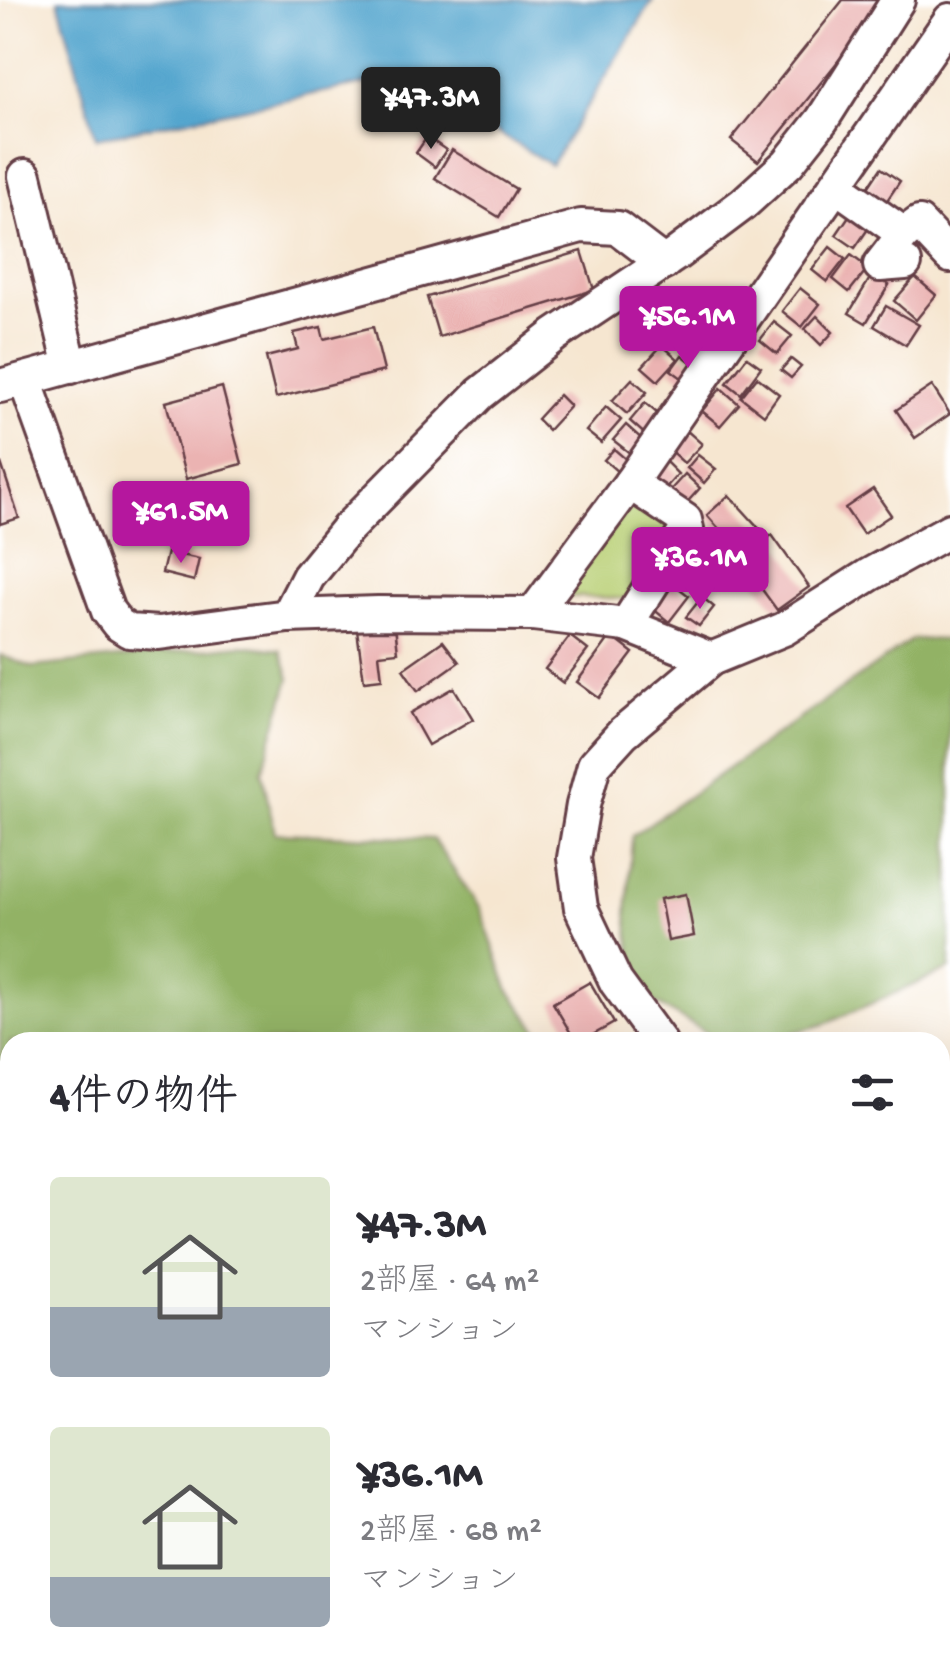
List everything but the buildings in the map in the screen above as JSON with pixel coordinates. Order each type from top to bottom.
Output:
[{"type":"street","points":[[288,616],[308,577],[346,529],[480,394],[555,335],[664,263],[743,204],[788,163],[822,120],[898,0]]},
{"type":"street","points":[[533,614],[630,484],[950,20]]},
{"type":"street","points":[[25,176],[71,367]]},
{"type":"street","points":[[836,186],[904,248],[919,223],[950,256]]},
{"type":"street","points":[[664,263],[618,228],[581,226],[12,383],[108,611],[129,632],[158,633],[288,616],[533,614],[626,624],[711,658]]},
{"type":"street","points":[[626,624],[687,529],[684,520],[630,484]]},
{"type":"street","points":[[653,1032],[616,982],[581,908],[574,858],[594,766],[622,733],[711,658],[784,629],[950,530]]},
{"type":"green space","points":[[634,500],[679,523],[632,599],[560,596]]},
{"type":"green space","points":[[913,639],[950,640],[950,969],[825,1024],[795,1032],[705,1032],[636,992],[627,915],[632,836]]},
{"type":"green space","points":[[241,645],[281,650],[290,678],[262,772],[275,833],[433,839],[480,909],[508,988],[539,1032],[0,1032],[0,655],[32,667]]},
{"type":"water","points":[[58,0],[653,0],[551,165],[403,76],[96,138]]}]
